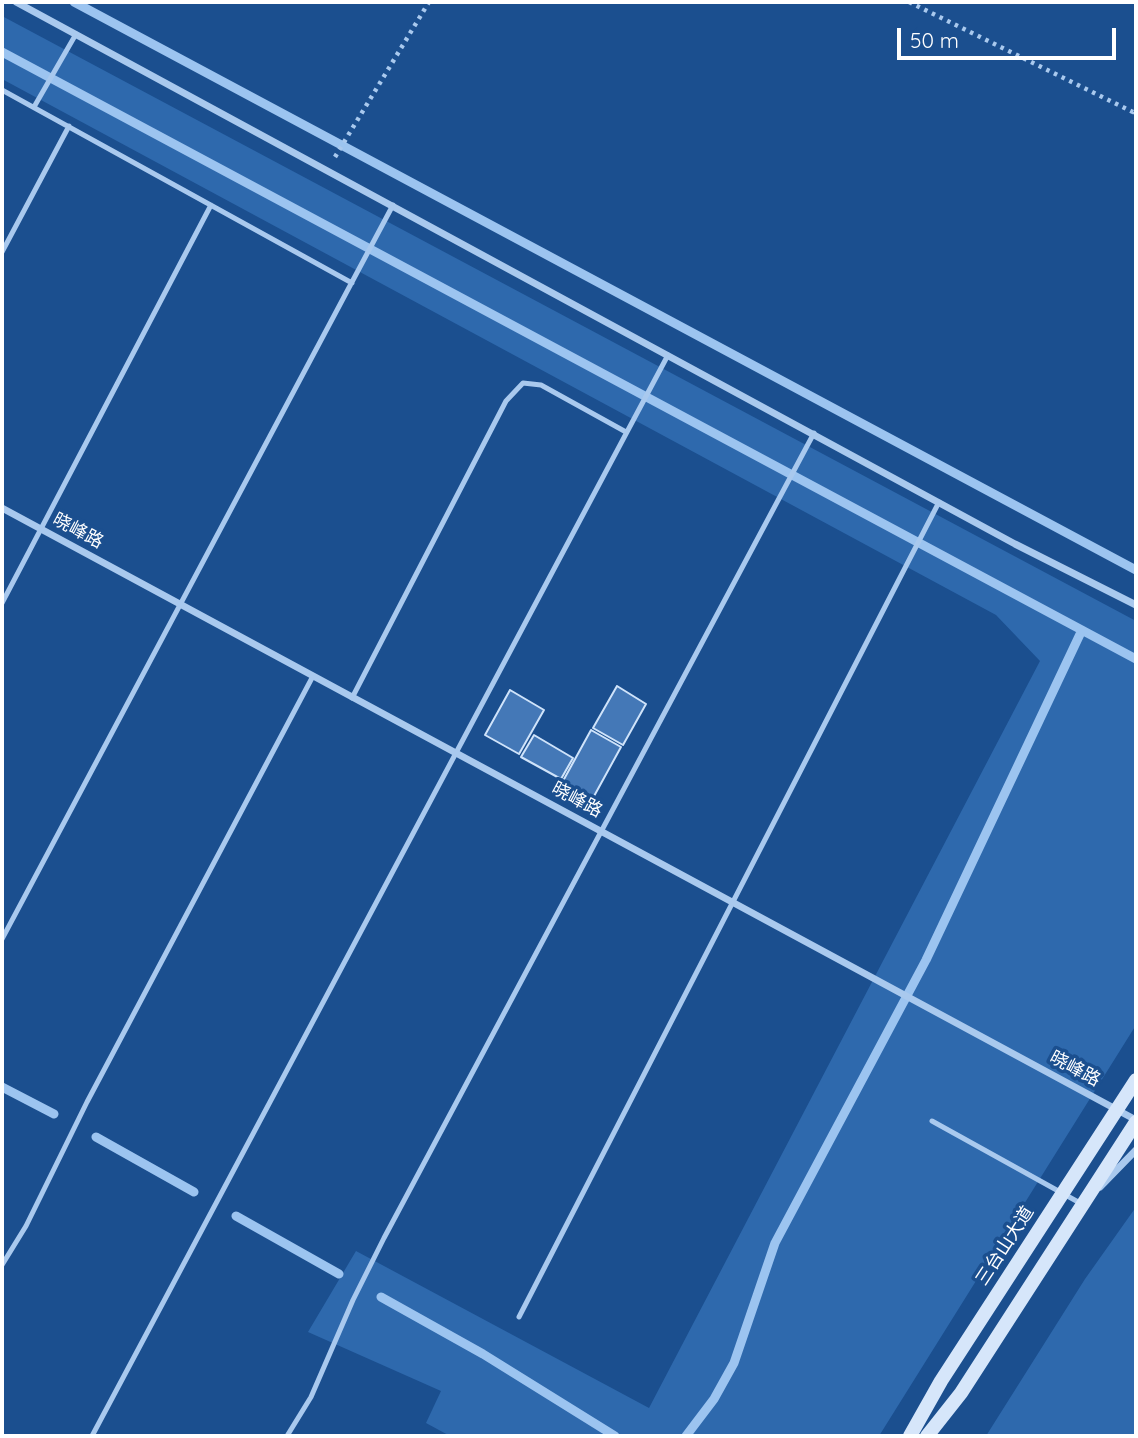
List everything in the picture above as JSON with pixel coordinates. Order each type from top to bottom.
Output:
[{"type":"main road","name":"三台山大道","points":[[910,1436],[941,1381],[1136,1080]]},
{"type":"main road","points":[[927,1436],[961,1393],[1136,1121]]},
{"type":"street","points":[[16,2],[939,502],[1136,605]]},
{"type":"street","name":"晓峰路","points":[[2,508],[1136,1121]]},
{"type":"street","points":[[1083,1205],[1136,1150]]},
{"type":"lane","points":[[34,107],[76,34]]},
{"type":"lane","points":[[2,90],[352,283]]},
{"type":"lane","points":[[2,252],[69,126]]},
{"type":"lane","points":[[2,603],[211,205]]},
{"type":"lane","points":[[2,939],[393,205]]},
{"type":"lane","points":[[92,1436],[668,354]]},
{"type":"lane","points":[[352,698],[506,401],[523,383],[541,385],[626,432]]},
{"type":"lane","points":[[287,1436],[311,1397],[352,1300],[384,1238],[814,433]]},
{"type":"lane","points":[[519,1317],[939,502]]},
{"type":"lane","points":[[2,1265],[26,1226],[87,1102],[313,676]]},
{"type":"lane","points":[[932,1121],[1083,1205]]},
{"type":"path","points":[[335,156],[429,2]]},
{"type":"path","points":[[909,2],[1133,112],[1136,107]]},
{"type":"shaded area","points":[[2,16],[1136,621],[1136,1025],[879,1436],[450,1436],[426,1423],[441,1391],[308,1332],[356,1251],[649,1408],[1040,661],[996,615],[2,79]]},
{"type":"shaded area","points":[[1136,1207],[1136,1436],[986,1436],[1085,1279]]},
{"type":"building","points":[[617,686],[646,704],[623,745],[593,728]]},
{"type":"building","points":[[510,690],[544,710],[519,754],[485,735]]},
{"type":"building","points":[[591,730],[621,747],[593,798],[563,781]]},
{"type":"building","points":[[534,735],[573,758],[561,779],[521,757]]},
{"type":"waterway","points":[[74,2],[1136,570]]},
{"type":"waterway","points":[[2,52],[1136,659]]},
{"type":"waterway","points":[[686,1436],[714,1399],[734,1363],[775,1243],[926,960],[1082,630]]},
{"type":"waterway","points":[[2,1087],[54,1114]]},
{"type":"waterway","points":[[96,1137],[194,1192]]},
{"type":"waterway","points":[[236,1216],[339,1274]]},
{"type":"waterway","points":[[381,1297],[483,1354],[615,1436]]}]
